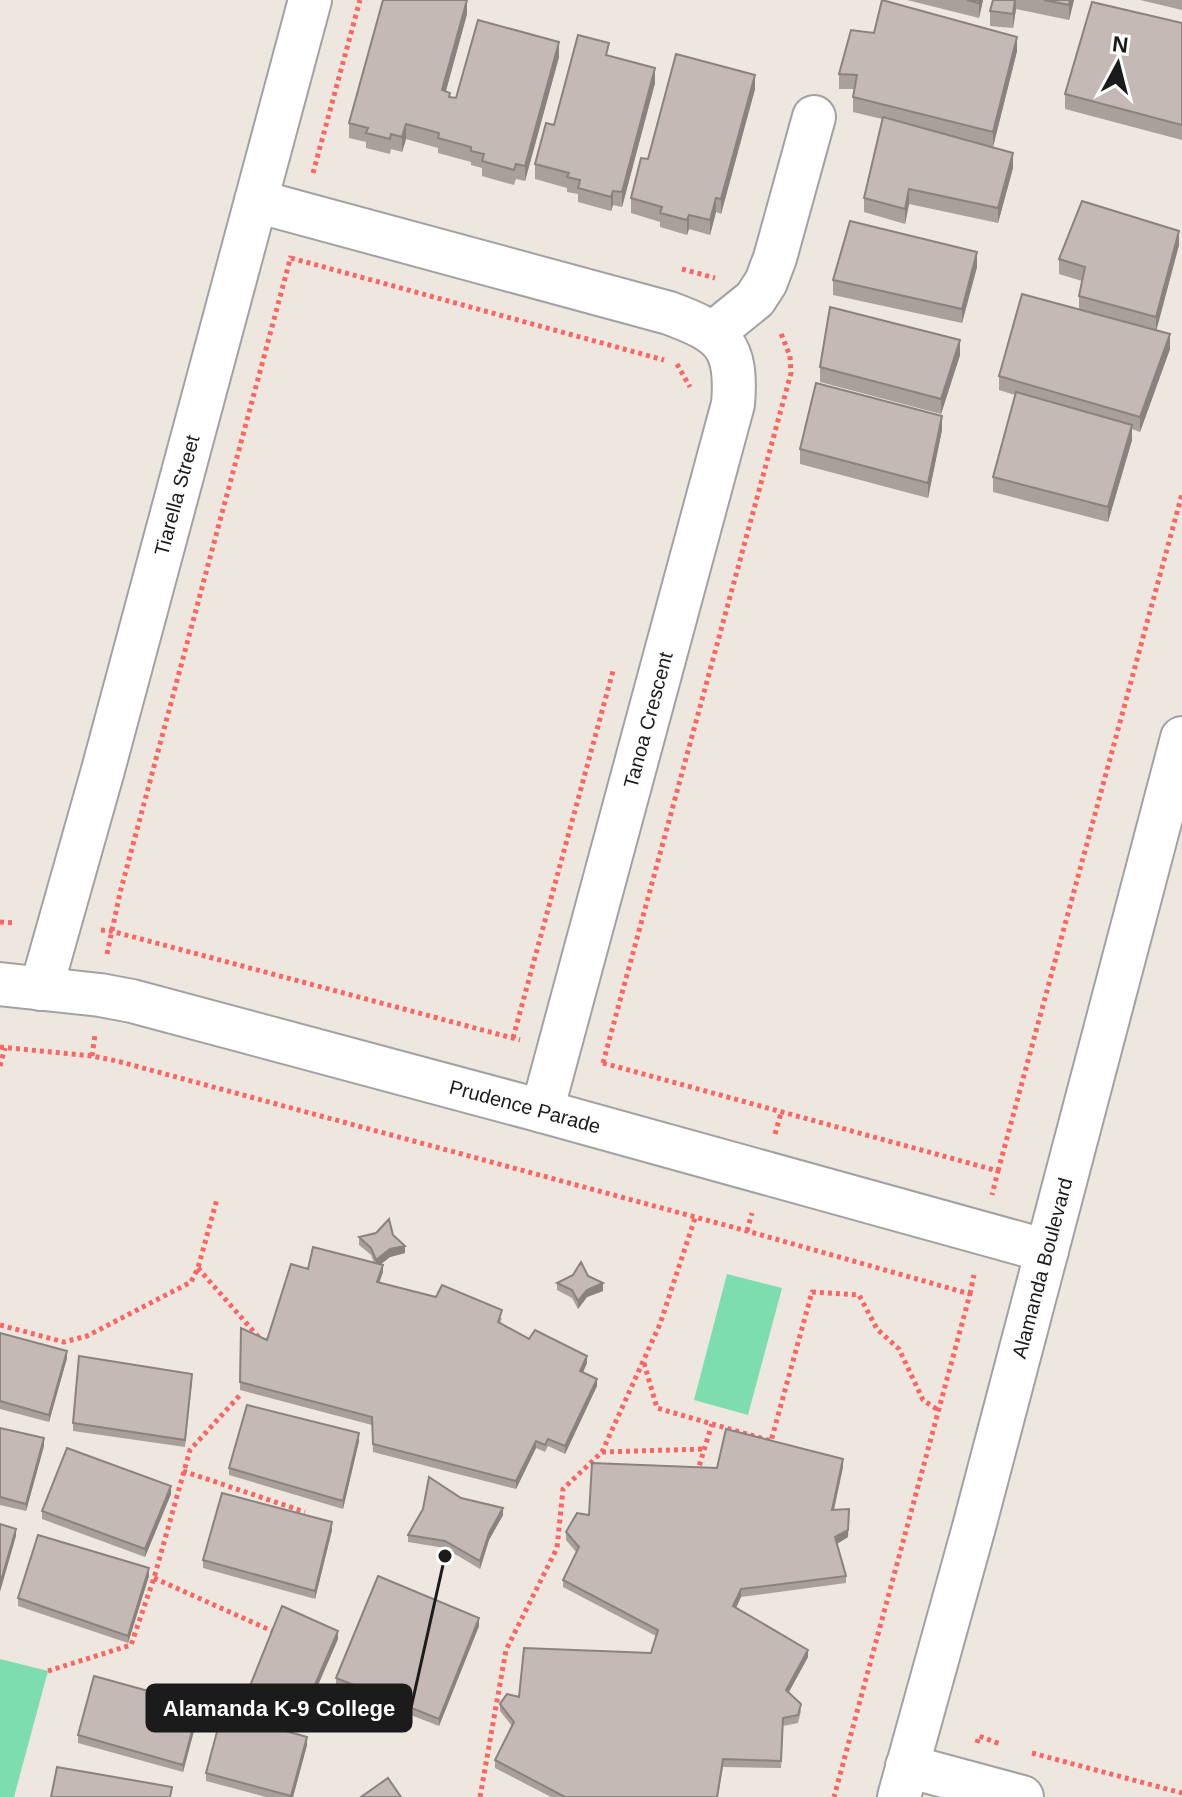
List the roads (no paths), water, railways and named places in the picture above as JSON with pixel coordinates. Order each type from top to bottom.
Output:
[{"type":"street","name":"Tiarella Street","points":[[41,989],[310,0]]},
{"type":"street","points":[[256,201],[669,313],[713,333],[755,299],[766,282],[814,117]]},
{"type":"street","name":"Tanoa Crescent","points":[[542,1111],[733,404],[734,368],[731,355],[713,333]]},
{"type":"street","name":"Alamanda Boulevard","points":[[903,1781],[974,1527],[1182,738]]},
{"type":"street","name":"Prudence Parade","points":[[0,984],[132,1001],[1047,1251]]},
{"type":"street","points":[[903,1781],[966,1782],[1022,1797]]},
{"type":"place","name":"Alamanda K-9 College","points":[[445,1556]]}]
